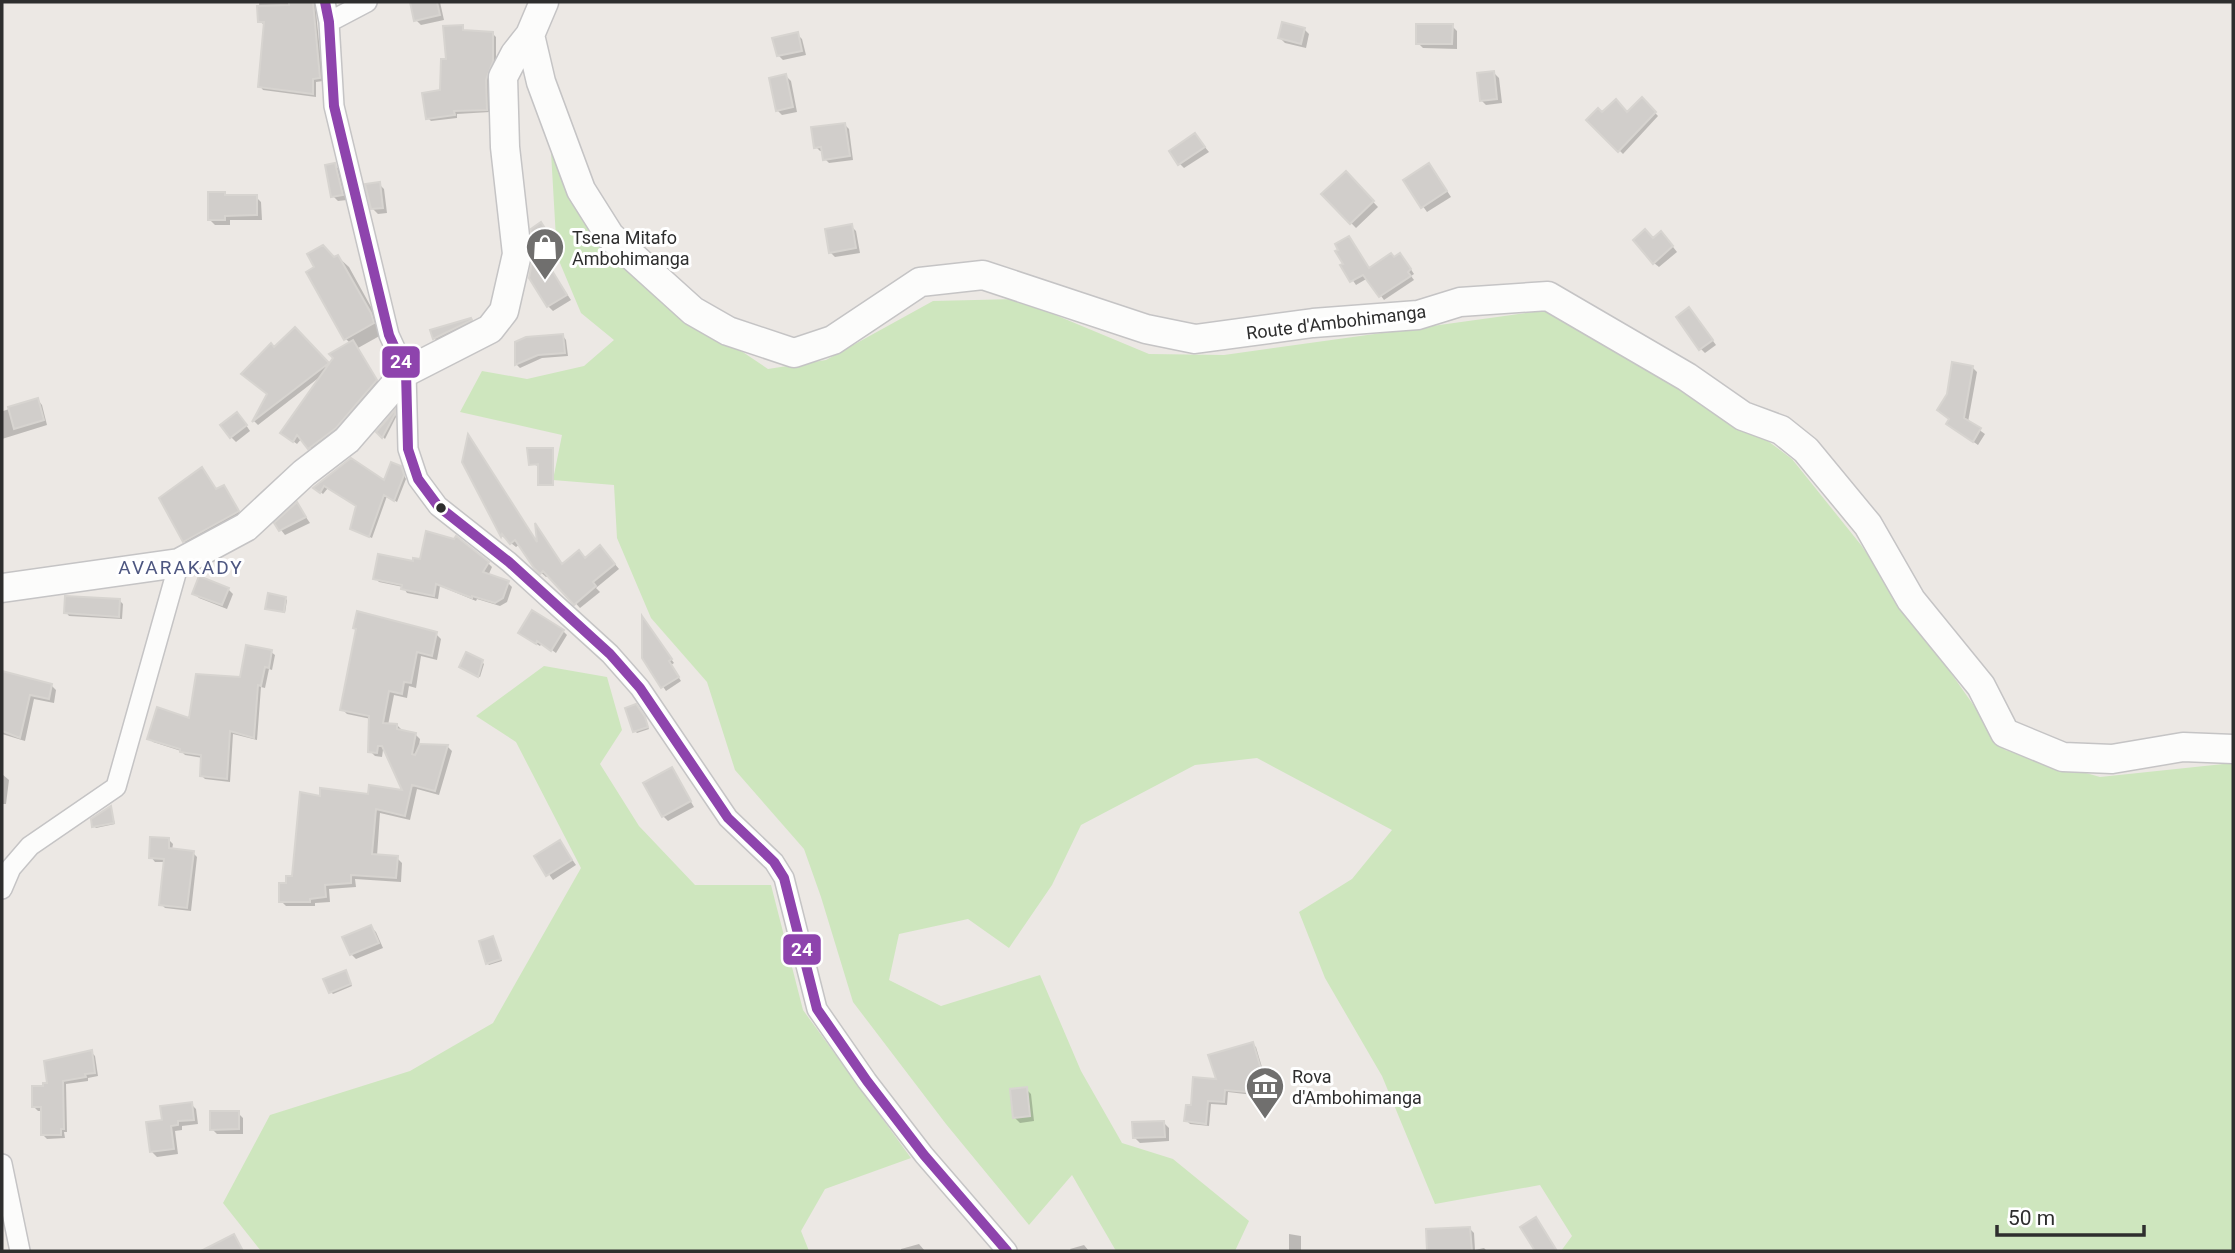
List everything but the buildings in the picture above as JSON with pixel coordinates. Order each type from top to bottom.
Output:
[{"type":"street","points":[[325,2],[329,22],[334,106],[389,335],[406,372],[408,449],[418,479],[438,506],[509,562],[610,654],[640,688],[728,818],[774,862],[784,878],[817,1009],[867,1081],[924,1155],[1007,1251]]},
{"type":"street","points":[[329,22],[367,2]]},
{"type":"street","points":[[2,588],[179,563],[246,527],[304,473],[347,440],[406,372],[490,329],[505,311],[517,254],[505,147],[503,77],[515,54],[530,35],[544,2]]},
{"type":"street","name":"Route d'Ambohimanga","points":[[530,35],[541,82],[581,190],[610,236],[693,311],[728,331],[794,353],[833,340],[920,282],[983,275],[1146,329],[1195,339],[1313,323],[1418,315],[1460,302],[1548,296],[1687,377],[1743,415],[1781,430],[1806,450],[1868,525],[1911,600],[1981,686],[2005,733],[2063,757],[2112,758],[2183,747],[2233,749]]},
{"type":"street","points":[[2,889],[11,867],[30,846],[116,787],[179,563]]},
{"type":"street","points":[[2,1164],[20,1251]]},
{"type":"green space","points":[[551,152],[572,183],[695,320],[768,369],[826,360],[933,301],[1017,299],[1149,354],[1224,355],[1547,310],[1668,367],[1792,459],[1861,545],[2005,750],[2100,777],[2233,763],[2233,1251],[1561,1251],[1572,1236],[1540,1185],[1435,1204],[1382,1076],[1325,978],[1299,912],[1352,879],[1392,830],[1257,758],[1195,765],[1081,825],[1052,885],[1009,948],[968,919],[899,934],[889,980],[941,1006],[1040,975],[1081,1071],[1122,1143],[1173,1159],[1249,1221],[1235,1251],[1116,1251],[1072,1175],[1029,1225],[946,1124],[853,1002],[804,849],[735,770],[707,682],[651,618],[617,538],[614,485],[553,480],[562,435],[460,412],[482,371],[527,379],[584,366],[614,340],[581,313],[557,256]]},
{"type":"green space","points":[[544,666],[607,677],[622,730],[600,764],[639,826],[695,885],[771,885],[803,1010],[911,1158],[825,1189],[801,1231],[809,1251],[261,1251],[223,1203],[270,1115],[410,1071],[493,1023],[581,868],[516,742],[476,716]]},
{"type":"transit line","name":"24","points":[[325,2],[329,22],[334,106],[389,335],[406,372],[408,449],[418,479],[438,506],[509,562],[610,654],[640,688],[728,818],[774,862],[784,878],[817,1009],[867,1081],[924,1155],[1007,1251]]},
{"type":"place","name":"Tsena Mitafo Ambohimanga","points":[[545,281]]},
{"type":"place","name":"Rova d'Ambohimanga","points":[[1265,1120]]},
{"type":"district","name":"AVARAKADY","points":[[181,567]]}]
